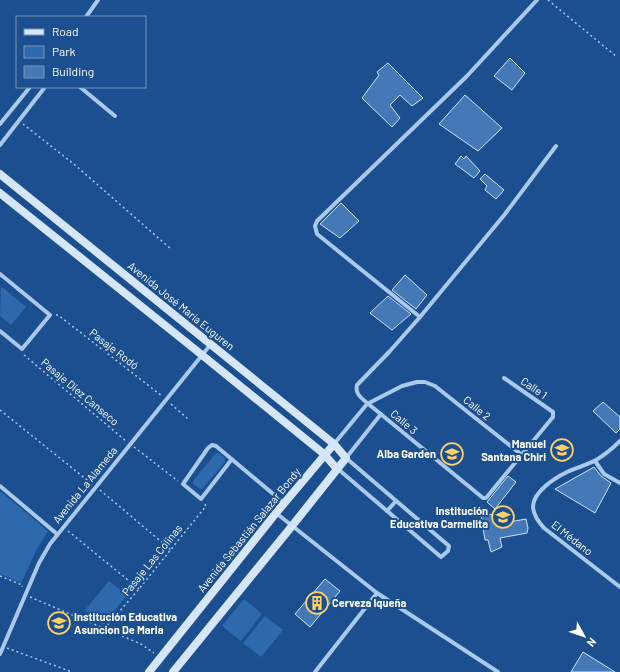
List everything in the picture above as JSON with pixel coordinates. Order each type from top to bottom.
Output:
[{"type":"street","points":[[87,16],[98,0]]},
{"type":"street","points":[[420,317],[317,234],[315,226],[321,216],[467,76],[537,0]]},
{"type":"street","points":[[0,124],[29,88]]},
{"type":"street","points":[[0,145],[44,88]]},
{"type":"street","points":[[81,88],[115,116]]},
{"type":"street","points":[[367,404],[357,393],[357,384],[390,351],[420,317],[504,214],[556,146]]},
{"type":"street","name":"Avenida José María Euguren","points":[[0,174],[334,444],[346,458]]},
{"type":"street","points":[[0,193],[324,454],[337,468],[441,557],[448,550],[449,546],[346,458]]},
{"type":"street","points":[[0,274],[50,315],[22,349],[0,331]]},
{"type":"street","name":"Avenida La Alameda","points":[[0,654],[39,562],[57,534],[211,344]]},
{"type":"street","name":"Calle 1","points":[[504,378],[553,412],[553,417],[522,455]]},
{"type":"street","name":"Calle 2","points":[[367,404],[402,386],[417,382],[425,382],[435,386],[522,455]]},
{"type":"street","name":"Calle 3","points":[[367,404],[479,496],[486,498],[522,455]]},
{"type":"street","name":"Avenida Sebastián Salazar Bondy","points":[[149,672],[284,503],[367,404]]},
{"type":"street","points":[[173,672],[381,414]]},
{"type":"street","name":"El Médano","points":[[620,441],[612,449],[595,461],[566,473],[545,487],[535,499],[534,511],[544,528],[620,587]]},
{"type":"street","points":[[232,459],[202,499],[182,484],[208,448],[212,445],[216,446],[232,459],[284,503]]},
{"type":"street","points":[[595,461],[604,474],[620,483]]},
{"type":"street","points":[[0,486],[57,534]]},
{"type":"street","points":[[387,511],[396,501]]},
{"type":"street","points":[[276,514],[377,594],[498,672]]},
{"type":"street","points":[[315,672],[377,594]]},
{"type":"path","points":[[548,0],[617,57]]},
{"type":"path","points":[[20,121],[75,165],[171,249]]},
{"type":"path","name":"Pasaje Rodó","points":[[50,315],[58,315],[188,419]]},
{"type":"path","name":"Pasaje Diez Canseco","points":[[22,349],[24,356],[130,444],[182,484]]},
{"type":"path","points":[[0,410],[96,487],[171,550]]},
{"type":"path","name":"Pasaje Las Colinas","points":[[104,629],[139,589],[206,506],[202,499]]},
{"type":"path","points":[[63,527],[139,589]]},
{"type":"path","points":[[0,576],[22,585],[25,595],[141,644],[161,657]]},
{"type":"path","points":[[3,647],[70,672]]},
{"type":"green space","points":[[1,286],[26,307],[11,325],[0,316]]},
{"type":"green space","points":[[216,453],[219,453],[225,458],[225,462],[202,489],[200,489],[193,484],[193,481]]},
{"type":"green space","points":[[0,491],[48,531],[37,549],[21,583],[0,574]]},
{"type":"green space","points":[[109,581],[127,595],[103,625],[85,610]]},
{"type":"green space","points":[[244,599],[262,614],[241,641],[222,626]]},
{"type":"green space","points":[[265,616],[283,630],[261,657],[243,643]]},
{"type":"building","points":[[510,58],[525,73],[512,90],[494,76]]},
{"type":"building","points":[[388,63],[423,98],[412,106],[400,95],[390,105],[400,118],[392,127],[362,98],[379,75],[377,72]]},
{"type":"building","points":[[465,95],[502,128],[478,151],[439,124]]},
{"type":"building","points":[[461,156],[464,159],[466,156],[480,171],[474,178],[455,164]]},
{"type":"building","points":[[485,174],[504,190],[496,199],[485,190],[487,186],[480,179]]},
{"type":"building","points":[[341,203],[359,221],[340,238],[320,224]]},
{"type":"building","points":[[405,275],[427,295],[416,309],[392,290]]},
{"type":"building","points":[[388,296],[411,314],[392,330],[370,313]]},
{"type":"building","points":[[603,402],[620,417],[620,429],[616,433],[593,411]]},
{"type":"building","points":[[594,467],[601,476],[611,483],[595,513],[555,489]]},
{"type":"building","points":[[508,476],[516,482],[495,509],[487,502]]},
{"type":"building","points":[[497,514],[498,524],[526,519],[528,528],[527,533],[500,538],[502,547],[491,552],[488,540],[485,540],[481,515]]},
{"type":"building","name":"Cerveza Iqueña","points":[[325,579],[340,591],[310,627],[295,614]]},
{"type":"building","points":[[583,652],[615,672],[571,672]]},
{"type":"place","name":"Manuel Santana Chiri","points":[[562,450]]},
{"type":"place","name":"Alba Garden","points":[[452,454]]},
{"type":"place","name":"Institución Educativa Carmelita","points":[[503,517]]},
{"type":"place","name":"Cerveza Iqueña","points":[[317,603]]},
{"type":"place","name":"Institución Educativa Asuncion De Maria","points":[[59,623]]}]
